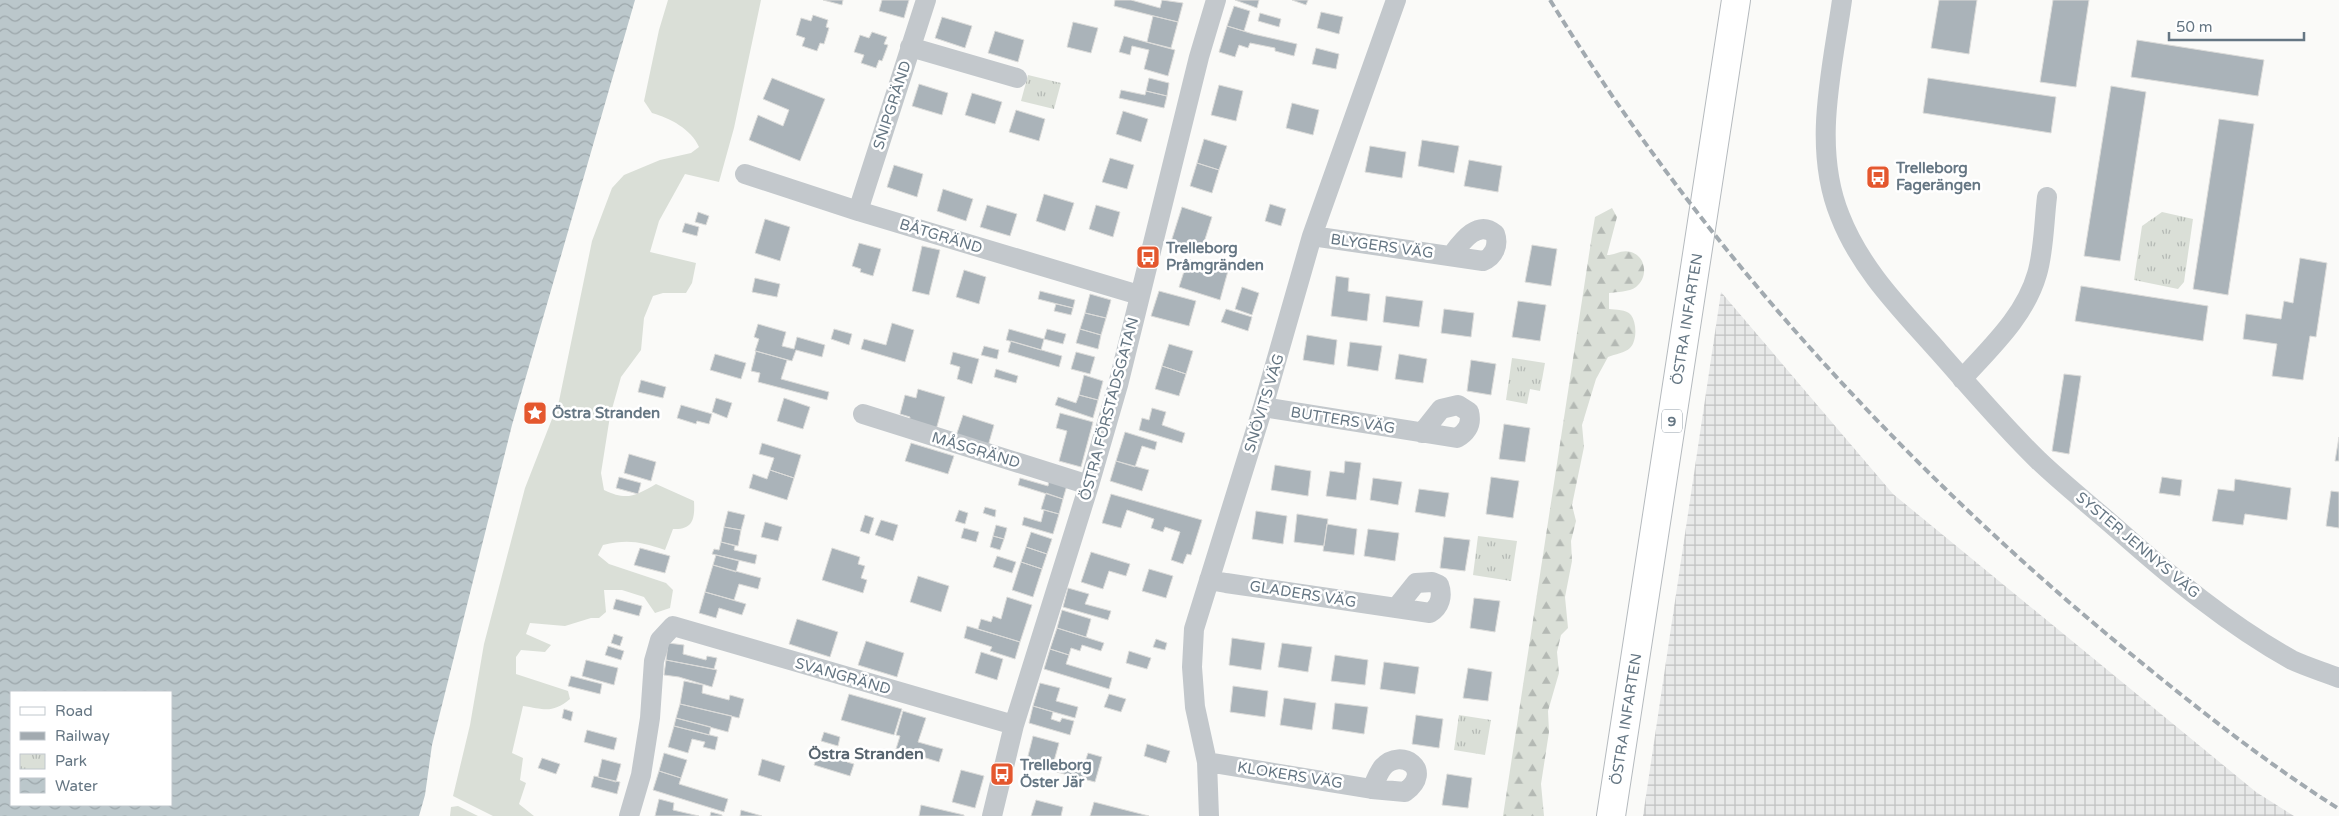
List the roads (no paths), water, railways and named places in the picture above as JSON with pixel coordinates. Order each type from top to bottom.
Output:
[{"type":"main road","name":"ÖSTRA INFARTEN","points":[[1611,816],[1736,0]]},
{"type":"street","name":"SNIPGRÄND","points":[[858,211],[926,0]]},
{"type":"street","name":"ÖSTRA FÖRSTADSGATAN","points":[[992,816],[1014,726],[1090,485],[1118,385],[1199,56],[1216,0]]},
{"type":"street","name":"SNÖVITS VÄG","points":[[1209,816],[1207,762],[1195,707],[1192,667],[1194,629],[1263,407],[1312,236],[1396,0]]},
{"type":"street","name":"SYSTER JENNYS VÄG","points":[[1842,0],[1828,96],[1825,143],[1829,175],[1839,215],[1862,261],[1880,286],[1962,379],[2038,460],[2160,567],[2253,636],[2294,661],[2339,678]]},
{"type":"street","points":[[910,47],[1017,78]]},
{"type":"street","name":"BÅTGRÄND","points":[[745,174],[858,211],[1139,295]]},
{"type":"street","points":[[1962,379],[2011,325],[2026,298],[2037,273],[2046,197]]},
{"type":"street","name":"BLYGERS VÄG","points":[[1312,236],[1451,256]]},
{"type":"street","name":"BUTTERS VÄG","points":[[1263,407],[1422,433]]},
{"type":"street","name":"MÅSGRÄND","points":[[862,414],[1090,485]]},
{"type":"street","name":"GLADERS VÄG","points":[[1209,580],[1396,608]]},
{"type":"street","name":"SVANGRÄND","points":[[629,816],[641,775],[650,718],[654,661],[660,640],[673,626],[1014,726]]},
{"type":"street","name":"KLOKERS VÄG","points":[[1207,762],[1372,789]]},
{"type":"water","points":[[0,0],[635,0],[512,425],[432,745],[425,795],[419,816],[0,816]]},
{"type":"railway","points":[[1550,0],[1610,93],[1675,183],[1743,270],[1816,354],[1892,435],[1971,513],[2053,588],[2137,659],[2236,737],[2339,809]]},
{"type":"place","name":"Trelleborg Fagerängen","points":[[1878,177]]},
{"type":"place","name":"Trelleborg Pråmgränden","points":[[1148,257]]},
{"type":"place","name":"Östra Stranden","points":[[535,413]]},
{"type":"place","name":"Trelleborg Öster Jär","points":[[1002,774]]},
{"type":"district","name":"Östra Stranden","points":[[866,753]]}]
